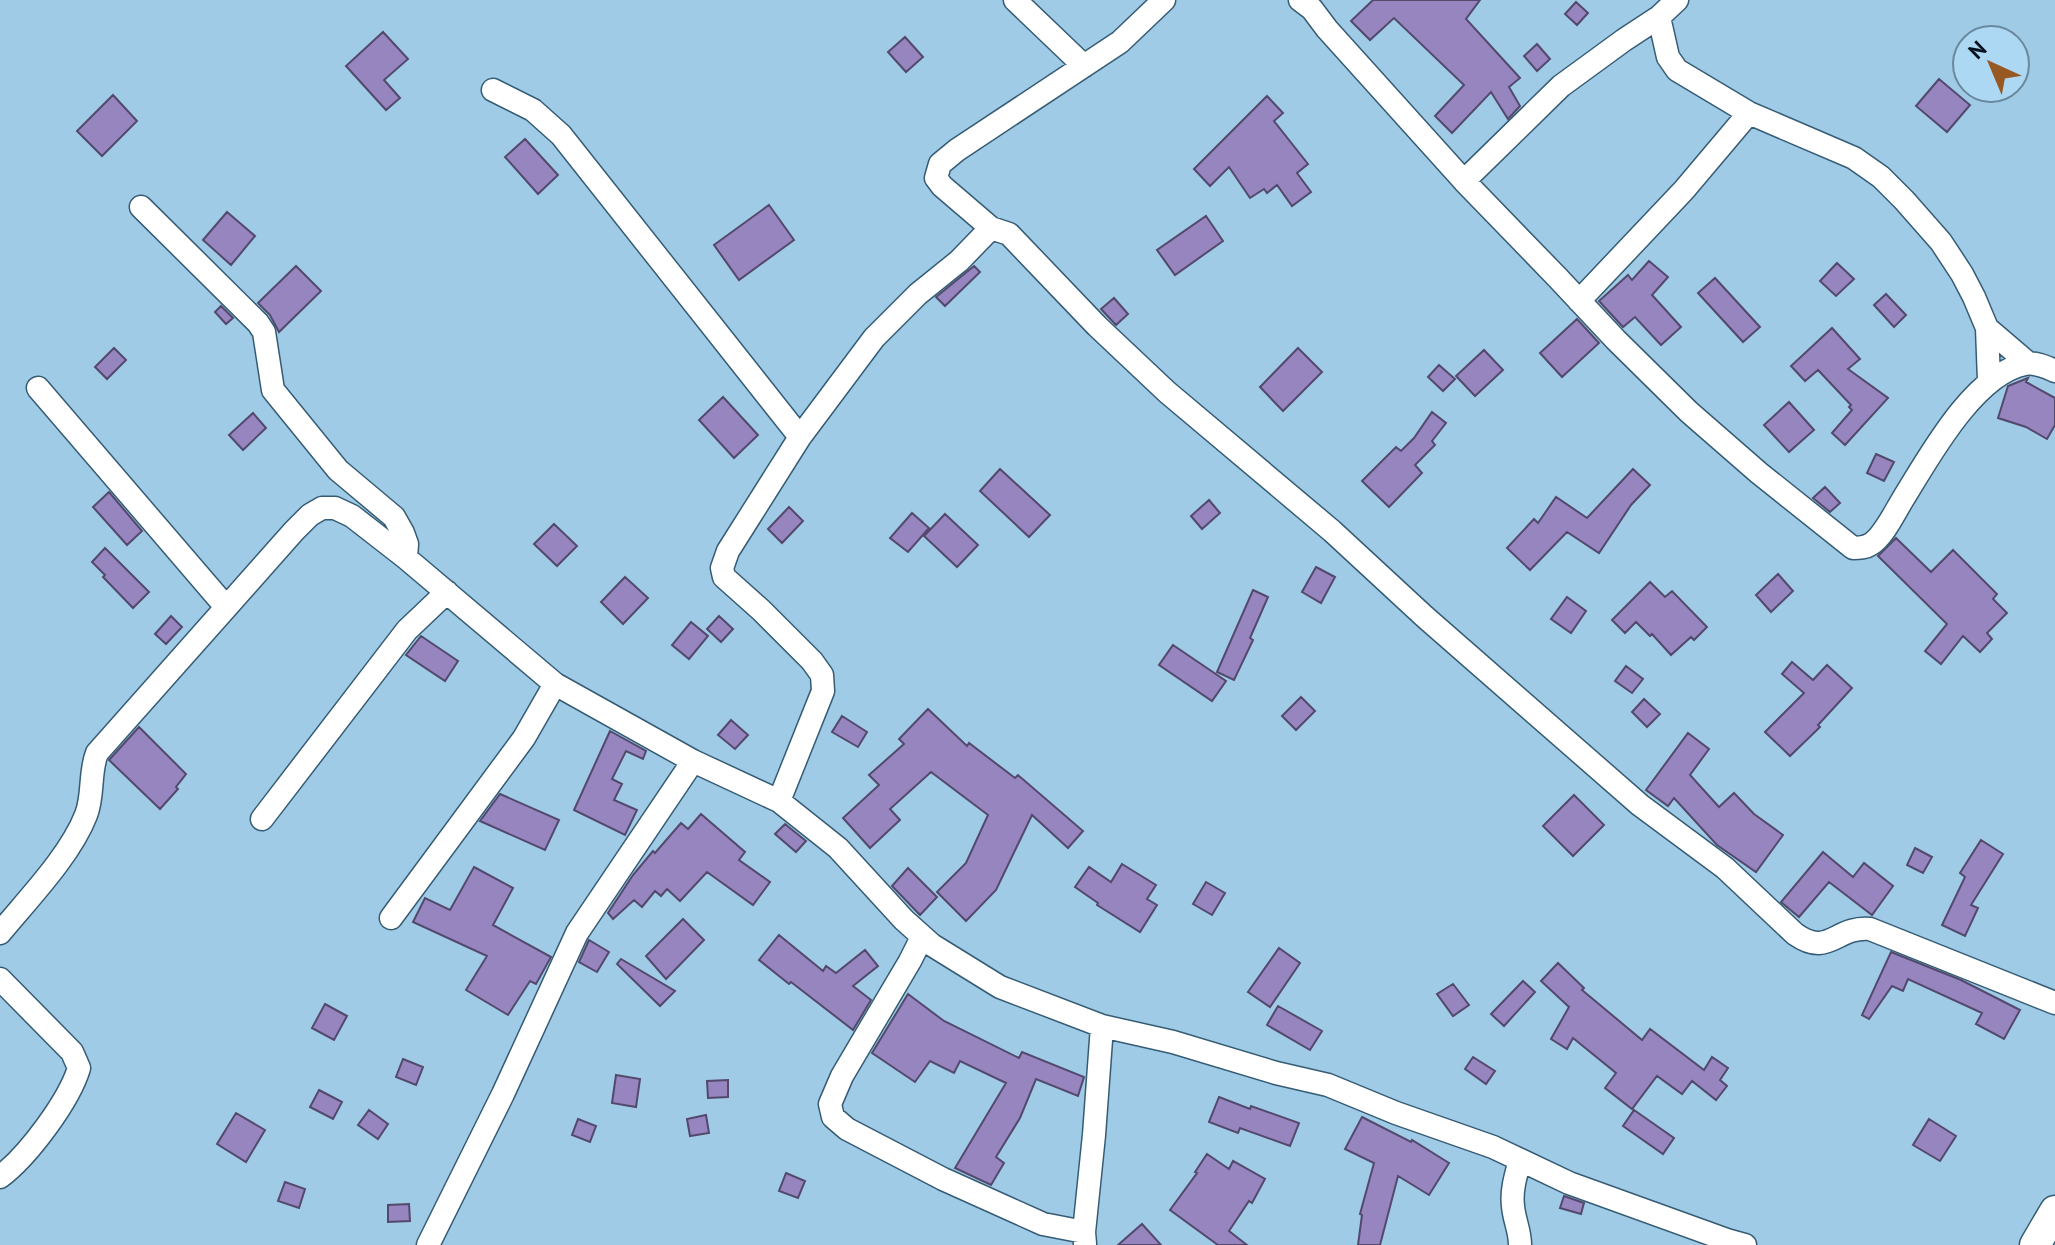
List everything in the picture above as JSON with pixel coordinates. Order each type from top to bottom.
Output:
[{"type":"main road","points":[[2035,1245],[2055,1211]]},
{"type":"street","points":[[1015,0],[1084,66]]},
{"type":"street","points":[[1164,0],[1120,42],[940,164],[936,178],[942,186],[991,228],[1009,234],[1097,326],[1167,392],[1332,531],[1425,617],[1640,805],[1725,868],[1795,934],[1808,943],[1818,945],[1858,928],[1870,929],[2055,1003]]},
{"type":"street","points":[[1300,0],[1312,9],[1464,181],[1616,340],[1689,412],[1853,548],[1873,543],[1965,406],[1989,381],[2028,363]]},
{"type":"street","points":[[1464,181],[1561,86],[1659,17],[1677,0]]},
{"type":"street","points":[[1659,17],[1668,57],[1677,70],[1749,113],[1854,158],[1881,177],[1941,242],[1962,274],[1987,328],[1989,381]]},
{"type":"street","points":[[493,90],[533,110],[561,135],[800,437]]},
{"type":"street","points":[[1579,301],[1684,190],[1749,113]]},
{"type":"street","points":[[141,207],[258,323],[264,332],[273,390],[338,470],[394,517],[407,544],[406,558]]},
{"type":"street","points":[[779,801],[823,691],[822,675],[761,610],[724,577],[722,568],[728,551],[800,437],[874,338],[991,228]]},
{"type":"street","points":[[1987,328],[2028,363],[2055,371]]},
{"type":"street","points":[[38,388],[226,607]]},
{"type":"street","points":[[0,933],[64,853],[81,825],[91,799],[92,766],[97,753],[294,531],[322,508],[335,508],[352,516],[406,558],[555,684],[693,761],[779,801],[838,848],[922,937],[1000,987],[1102,1026],[1173,1042],[1328,1085],[1493,1147],[1569,1183],[1745,1245]]},
{"type":"street","points":[[262,819],[407,630],[447,592]]},
{"type":"street","points":[[391,918],[515,750],[555,684]]},
{"type":"street","points":[[428,1245],[503,1094],[577,933],[693,761]]},
{"type":"street","points":[[922,937],[842,1076],[830,1104],[833,1117],[847,1129],[943,1179],[1043,1224],[1085,1239],[1102,1026]]},
{"type":"street","points":[[0,979],[72,1052],[79,1068],[58,1110],[0,1177]]},
{"type":"street","points":[[1520,1160],[1512,1203],[1520,1230],[1520,1245]]},
{"type":"building","points":[[1373,0],[1480,0],[1466,19],[1520,78],[1509,87],[1520,106],[1508,119],[1491,92],[1452,133],[1435,116],[1464,85],[1394,18],[1370,40],[1351,21]]},
{"type":"building","points":[[1576,2],[1588,13],[1577,25],[1565,14]]},
{"type":"building","points":[[383,32],[408,59],[384,80],[400,98],[386,110],[346,66]]},
{"type":"building","points":[[905,37],[923,57],[906,72],[888,52]]},
{"type":"building","points":[[1537,44],[1550,59],[1537,71],[1524,56]]},
{"type":"building","points":[[1939,79],[1951,89],[1951,104],[1970,105],[1947,132],[1916,106]]},
{"type":"building","points":[[113,95],[137,121],[102,156],[77,131]]},
{"type":"building","points":[[1267,96],[1283,113],[1274,121],[1308,164],[1297,173],[1311,192],[1292,206],[1277,185],[1267,193],[1264,189],[1250,198],[1229,167],[1210,186],[1194,169]]},
{"type":"building","points":[[525,139],[558,175],[538,194],[505,157]]},
{"type":"building","points":[[769,205],[794,240],[739,280],[714,245]]},
{"type":"building","points":[[227,212],[255,236],[231,265],[203,240]]},
{"type":"building","points":[[1206,216],[1223,241],[1175,275],[1157,250]]},
{"type":"building","points":[[1649,261],[1668,277],[1652,295],[1681,327],[1661,345],[1635,317],[1623,327],[1599,301],[1628,275],[1632,280]]},
{"type":"building","points":[[1837,263],[1854,279],[1836,296],[1820,281]]},
{"type":"building","points":[[296,266],[321,291],[279,332],[270,315],[258,303]]},
{"type":"building","points":[[974,266],[980,272],[945,306],[936,297]]},
{"type":"building","points":[[1715,278],[1760,327],[1743,342],[1698,293]]},
{"type":"building","points":[[1886,294],[1906,315],[1894,327],[1874,305]]},
{"type":"building","points":[[1114,298],[1128,314],[1116,325],[1101,309]]},
{"type":"building","points":[[221,306],[233,318],[226,324],[215,312]]},
{"type":"building","points":[[1577,319],[1599,343],[1562,377],[1540,353]]},
{"type":"building","points":[[1832,328],[1860,359],[1848,369],[1888,398],[1845,445],[1832,433],[1852,410],[1851,405],[1818,370],[1805,381],[1791,366]]},
{"type":"building","points":[[114,348],[126,360],[107,379],[95,367]]},
{"type":"building","points":[[1298,348],[1322,372],[1283,411],[1260,387]]},
{"type":"building","points":[[1484,350],[1503,370],[1475,396],[1456,376]]},
{"type":"building","points":[[1439,365],[1455,379],[1443,391],[1428,377]]},
{"type":"building","points":[[2028,378],[2026,382],[2055,398],[2055,425],[2047,439],[2026,427],[1998,418],[2008,386]]},
{"type":"building","points":[[723,397],[758,435],[734,458],[699,420]]},
{"type":"building","points":[[1789,402],[1814,430],[1789,452],[1764,425]]},
{"type":"building","points":[[1432,412],[1446,423],[1432,441],[1435,445],[1415,465],[1422,473],[1389,507],[1362,481],[1396,447],[1401,451]]},
{"type":"building","points":[[253,413],[266,428],[243,450],[229,435]]},
{"type":"building","points":[[1876,454],[1894,462],[1884,481],[1867,473]]},
{"type":"building","points":[[1000,469],[1050,515],[1029,537],[980,491]]},
{"type":"building","points":[[1633,469],[1650,485],[1631,505],[1599,553],[1567,532],[1530,570],[1507,548],[1534,519],[1538,523],[1556,497],[1587,518]]},
{"type":"building","points":[[1825,487],[1840,503],[1830,512],[1813,498]]},
{"type":"building","points":[[109,492],[142,531],[127,545],[93,507]]},
{"type":"building","points":[[1209,500],[1220,513],[1202,529],[1191,516]]},
{"type":"building","points":[[789,507],[803,521],[782,543],[768,529]]},
{"type":"building","points":[[912,513],[929,528],[908,552],[890,538]]},
{"type":"building","points":[[945,514],[978,545],[957,567],[924,536]]},
{"type":"building","points":[[554,524],[577,546],[557,566],[534,544]]},
{"type":"building","points":[[1896,538],[1931,572],[1953,550],[1997,594],[1993,599],[2007,613],[1987,633],[1992,639],[1980,652],[1963,636],[1941,664],[1925,651],[1947,624],[1878,556]]},
{"type":"building","points":[[105,548],[149,592],[133,608],[92,562]]},
{"type":"building","points":[[1316,567],[1335,577],[1321,603],[1302,592]]},
{"type":"building","points":[[1778,574],[1793,591],[1771,612],[1756,595]]},
{"type":"building","points":[[625,577],[648,598],[623,624],[601,602]]},
{"type":"building","points":[[1650,582],[1665,597],[1672,591],[1707,627],[1671,655],[1636,622],[1625,633],[1612,620]]},
{"type":"building","points":[[1253,590],[1268,597],[1250,638],[1253,640],[1234,680],[1217,672]]},
{"type":"building","points":[[1567,597],[1586,611],[1571,633],[1551,619]]},
{"type":"building","points":[[171,616],[182,627],[166,644],[155,634]]},
{"type":"building","points":[[719,616],[733,629],[721,642],[707,629]]},
{"type":"building","points":[[691,622],[708,636],[689,659],[672,645]]},
{"type":"building","points":[[421,636],[458,661],[445,681],[406,655]]},
{"type":"building","points":[[1173,645],[1226,681],[1212,701],[1159,665]]},
{"type":"building","points":[[1792,662],[1813,680],[1827,665],[1852,688],[1818,725],[1820,727],[1790,756],[1765,732],[1804,693],[1782,674]]},
{"type":"building","points":[[1626,666],[1643,679],[1632,693],[1615,681]]},
{"type":"building","points":[[1301,697],[1315,711],[1296,730],[1282,716]]},
{"type":"building","points":[[1644,699],[1660,714],[1647,727],[1632,712]]},
{"type":"building","points":[[928,709],[967,746],[969,743],[1015,778],[1018,775],[1083,831],[1068,848],[1032,815],[996,890],[966,921],[937,892],[966,863],[988,815],[931,772],[890,809],[900,820],[870,848],[843,818],[879,785],[869,775],[904,744],[899,739]]},
{"type":"building","points":[[842,716],[867,732],[858,747],[832,732]]},
{"type":"building","points":[[731,720],[748,735],[735,749],[718,735]]},
{"type":"building","points":[[139,727],[186,774],[176,787],[178,789],[160,809],[109,760]]},
{"type":"building","points":[[610,731],[646,751],[643,759],[626,751],[612,779],[622,784],[614,800],[637,810],[625,835],[574,810]]},
{"type":"building","points":[[1688,733],[1709,749],[1690,775],[1719,807],[1734,793],[1754,814],[1783,835],[1756,872],[1717,845],[1674,798],[1668,806],[1646,790]]},
{"type":"building","points":[[500,794],[559,820],[545,850],[480,821]]},
{"type":"building","points":[[1574,795],[1604,825],[1573,856],[1543,826]]},
{"type":"building","points":[[701,814],[745,852],[739,860],[770,882],[753,905],[707,872],[680,901],[667,889],[661,896],[655,891],[642,907],[634,900],[613,919],[608,913],[653,851],[655,853],[681,823],[688,829]]},
{"type":"building","points":[[785,824],[806,841],[796,852],[775,834]]},
{"type":"building","points":[[1981,840],[2003,854],[1971,905],[1978,908],[1965,936],[1942,925],[1965,877],[1960,873]]},
{"type":"building","points":[[1915,848],[1932,857],[1923,873],[1907,865]]},
{"type":"building","points":[[1823,852],[1853,877],[1864,863],[1893,886],[1872,915],[1829,882],[1799,917],[1781,902]]},
{"type":"building","points":[[1122,864],[1156,885],[1147,899],[1157,905],[1140,932],[1075,887],[1089,867],[1111,882]]},
{"type":"building","points":[[474,867],[513,888],[493,925],[551,957],[536,984],[530,981],[508,1015],[466,990],[487,956],[413,922],[425,898],[450,910]]},
{"type":"building","points":[[908,868],[937,897],[920,915],[892,886]]},
{"type":"building","points":[[1206,882],[1225,893],[1212,915],[1193,904]]},
{"type":"building","points":[[683,919],[704,940],[666,979],[646,956]]},
{"type":"building","points":[[779,935],[823,971],[826,966],[836,973],[865,950],[878,966],[853,986],[871,1000],[853,1030],[759,960]]},
{"type":"building","points":[[589,940],[609,952],[597,972],[579,962]]},
{"type":"building","points":[[1279,948],[1300,963],[1270,1007],[1248,992]]},
{"type":"building","points":[[1891,952],[1961,980],[2020,1010],[2004,1039],[1976,1024],[1982,1013],[1908,979],[1903,991],[1892,986],[1869,1019],[1862,1015]]},
{"type":"building","points":[[621,959],[675,991],[660,1006],[617,964]]},
{"type":"building","points":[[1558,963],[1584,988],[1582,990],[1642,1040],[1650,1029],[1704,1070],[1712,1057],[1728,1068],[1720,1080],[1727,1086],[1716,1100],[1692,1081],[1682,1094],[1657,1076],[1632,1109],[1605,1088],[1616,1073],[1573,1038],[1567,1049],[1551,1039],[1569,1007],[1541,981]]},
{"type":"building","points":[[1523,981],[1535,992],[1504,1026],[1491,1014]]},
{"type":"building","points":[[1453,984],[1469,1005],[1453,1016],[1437,994]]},
{"type":"building","points":[[908,994],[944,1021],[1019,1058],[1022,1052],[1084,1077],[1078,1096],[1036,1079],[1020,1118],[996,1157],[1004,1163],[991,1185],[955,1168],[1006,1083],[960,1061],[954,1073],[930,1061],[915,1082],[872,1053]]},
{"type":"building","points":[[325,1004],[347,1016],[334,1040],[312,1028]]},
{"type":"building","points":[[1278,1006],[1322,1031],[1310,1050],[1267,1025]]},
{"type":"building","points":[[1473,1057],[1495,1071],[1486,1084],[1465,1069]]},
{"type":"building","points":[[403,1059],[423,1067],[416,1085],[396,1077]]},
{"type":"building","points":[[616,1075],[640,1079],[636,1107],[612,1103]]},
{"type":"building","points":[[728,1080],[728,1097],[708,1098],[707,1081]]},
{"type":"building","points":[[319,1090],[342,1102],[333,1119],[310,1107]]},
{"type":"building","points":[[1219,1097],[1299,1123],[1290,1146],[1240,1128],[1238,1133],[1209,1122]]},
{"type":"building","points":[[369,1110],[388,1124],[378,1139],[358,1125]]},
{"type":"building","points":[[1634,1110],[1674,1138],[1663,1154],[1623,1126]]},
{"type":"building","points":[[236,1113],[265,1130],[246,1162],[217,1144]]},
{"type":"building","points":[[706,1115],[709,1133],[690,1136],[687,1119]]},
{"type":"building","points":[[1362,1117],[1412,1140],[1449,1163],[1429,1195],[1398,1176],[1380,1245],[1358,1245],[1360,1214],[1374,1163],[1345,1149]]},
{"type":"building","points":[[578,1119],[596,1126],[590,1142],[572,1135]]},
{"type":"building","points":[[1929,1119],[1956,1136],[1940,1161],[1913,1145]]},
{"type":"building","points":[[1207,1154],[1229,1169],[1233,1161],[1265,1179],[1252,1203],[1249,1201],[1229,1231],[1247,1245],[1218,1245],[1170,1210]]},
{"type":"building","points":[[786,1173],[805,1181],[798,1198],[779,1191]]},
{"type":"building","points":[[285,1182],[305,1189],[299,1208],[278,1201]]},
{"type":"building","points":[[1564,1196],[1584,1203],[1581,1214],[1560,1208]]},
{"type":"building","points":[[409,1204],[410,1221],[388,1222],[388,1205]]},
{"type":"building","points":[[1142,1224],[1161,1245],[1118,1245]]}]
